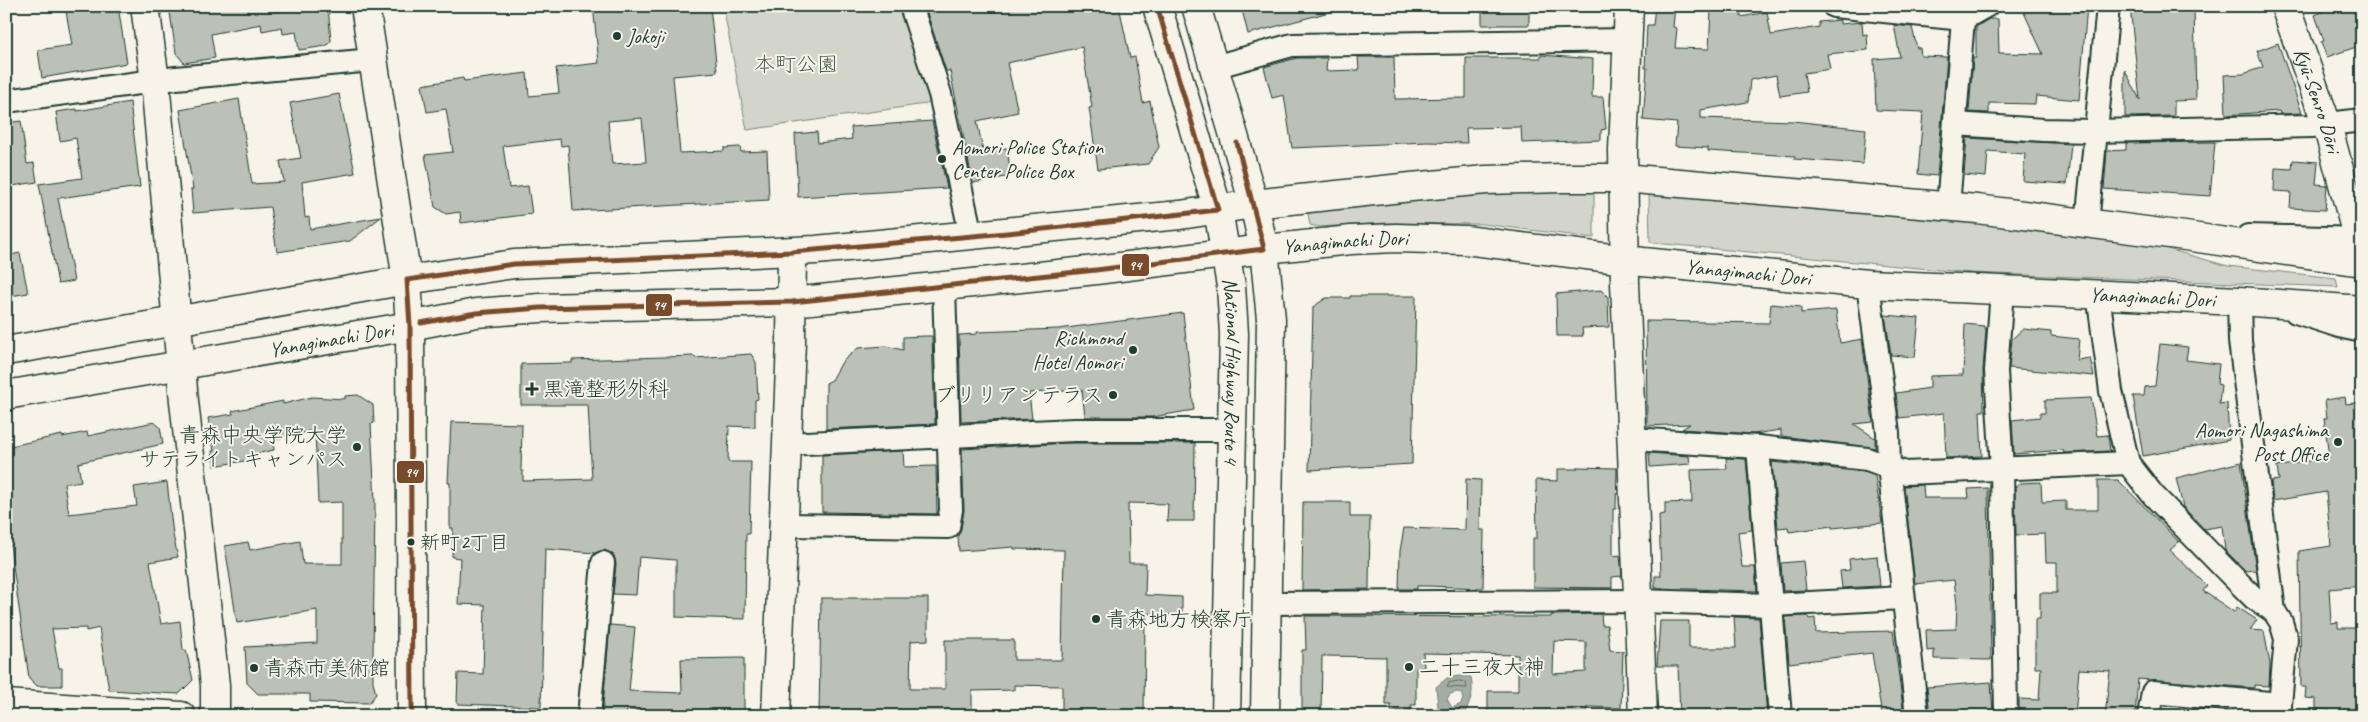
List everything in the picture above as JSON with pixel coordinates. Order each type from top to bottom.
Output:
[{"type":"main road","points":[[145,6],[156,81],[181,365],[215,685],[215,716]]},
{"type":"main road","points":[[365,6],[407,280],[410,326],[412,716]]},
{"type":"main road","name":"National Highway Route 4","points":[[1157,6],[1218,210],[1227,254],[1234,334],[1226,716]]},
{"type":"main road","name":"National Highway Route 4","points":[[1196,6],[1254,204],[1264,249],[1271,318],[1265,716]]},
{"type":"main road","points":[[1629,6],[1623,178],[1624,259],[1643,716]]},
{"type":"main road","name":"Kyū-Senro Dōri","points":[[2285,6],[2327,124],[2360,248]]},
{"type":"main road","points":[[1218,210],[1254,204],[1477,181],[1623,178],[1948,207],[2184,236],[2360,248]]},
{"type":"main road","name":"Yanagimachi Dori","points":[[6,351],[407,280],[514,264],[792,252],[1218,210]]},
{"type":"main road","name":"Yanagimachi Dori","points":[[6,395],[476,313],[540,308],[792,302],[944,287],[1352,240],[1440,239],[1868,284],[2239,301],[2362,310]]},
{"type":"main road","points":[[776,716],[792,302],[792,252]]},
{"type":"main road","points":[[6,704],[72,712],[181,716]]},
{"type":"street","points":[[911,6],[942,103],[971,235]]},
{"type":"street","points":[[1834,6],[1959,12],[1986,6]]},
{"type":"street","points":[[2087,224],[2108,6]]},
{"type":"street","points":[[1948,207],[1955,124],[1959,12]]},
{"type":"street","points":[[1214,67],[1292,44],[1627,40]]},
{"type":"street","points":[[6,101],[156,81],[373,60]]},
{"type":"street","points":[[1955,124],[2043,130],[2096,130],[2327,124],[2362,120]]},
{"type":"street","points":[[1868,284],[1888,432],[1889,466],[1917,716]]},
{"type":"street","points":[[784,525],[948,526],[951,510],[944,287]]},
{"type":"street","points":[[2002,290],[1996,371],[2002,469],[2006,716]]},
{"type":"street","points":[[2098,294],[2103,340],[2112,391],[2128,462],[2153,495],[2237,581],[2254,598],[2274,611],[2281,622],[2286,639],[2280,710],[2153,692],[2149,716]]},
{"type":"street","points":[[2239,301],[2240,341],[2274,611]]},
{"type":"street","points":[[2270,303],[2339,326],[2362,331]]},
{"type":"street","points":[[786,444],[1074,430],[1232,430]]},
{"type":"street","points":[[1632,440],[1758,447],[1867,459],[1905,473],[2128,462]]},
{"type":"street","points":[[1758,447],[1780,716]]},
{"type":"street","points":[[589,716],[603,563]]},
{"type":"street","points":[[1266,602],[1638,601],[1771,605],[1903,598]]},
{"type":"green space","name":"本町公園","points":[[723,6],[900,6],[932,103],[747,130]]},
{"type":"green space","points":[[1594,189],[1594,238],[1482,224],[1387,223],[1318,227],[1310,225],[1308,213],[1453,193]]},
{"type":"green space","points":[[1649,194],[2044,227],[2157,246],[2228,266],[2336,278],[2338,287],[1972,273],[1654,243],[1650,241]]},
{"type":"water","points":[[1471,677],[1471,697],[1463,716],[1439,716],[1436,687],[1447,678]],"holes":[[[1461,693],[1463,699],[1461,704],[1452,708],[1447,699],[1450,694]]]},
{"type":"building","points":[[65,6],[118,6],[127,63],[42,78],[38,50],[72,45]]},
{"type":"building","points":[[169,6],[274,6],[275,12],[310,6],[328,6],[331,41],[326,46],[299,50],[296,32],[283,34],[282,27],[262,31],[261,24],[211,34],[215,58],[184,63],[176,53]]},
{"type":"building","points":[[593,6],[710,6],[717,72],[673,76],[680,153],[724,151],[724,148],[740,147],[741,152],[767,151],[769,200],[573,211],[568,145],[561,146],[560,139],[503,146],[509,188],[528,186],[532,214],[461,223],[460,212],[446,214],[435,207],[425,155],[453,152],[446,109],[427,112],[422,85],[463,78],[464,81],[527,73],[529,96],[559,93],[556,68],[599,63]],"holes":[[[642,118],[646,162],[612,164],[608,121]]]},
{"type":"building","points":[[939,6],[998,6],[998,10],[1016,6],[1119,6],[1130,58],[1135,57],[1143,103],[1150,101],[1159,147],[1148,164],[1098,169],[1089,108],[1092,107],[1082,47],[1007,63],[1018,112],[977,121],[983,151],[1007,148],[1011,176],[973,183],[950,71],[946,71],[926,10]]},
{"type":"building","points":[[1241,6],[1332,6],[1333,11],[1248,34]]},
{"type":"building","points":[[1482,6],[1529,6],[1529,25],[1482,25]]},
{"type":"building","points":[[1655,6],[1675,6],[1673,27],[1677,28],[1675,48],[1709,49],[1711,10],[1741,12],[1741,17],[1767,12],[1771,35],[1819,27],[1819,22],[1840,20],[1840,24],[1862,22],[1863,35],[1867,34],[1868,50],[1827,54],[1830,69],[1804,73],[1807,92],[1780,96],[1776,75],[1750,80],[1748,102],[1701,110],[1701,118],[1793,121],[1866,129],[1863,164],[1794,159],[1795,156],[1708,151],[1708,148],[1675,146],[1677,123],[1643,120],[1647,68],[1645,68],[1647,25],[1653,25]]},
{"type":"building","points":[[2021,6],[2087,6],[2079,100],[2036,96],[2035,104],[1989,103],[1989,113],[1969,112],[1973,58],[1976,58],[1976,27],[1989,19],[1998,19],[1999,53],[2043,54]]},
{"type":"building","points":[[2130,6],[2153,6],[2153,8],[2194,6],[2196,100],[2174,101],[2174,116],[2125,117],[2125,70],[2140,100]]},
{"type":"building","points":[[2320,6],[2352,6],[2358,25],[2362,23],[2362,45],[2327,57],[2321,42],[2324,41],[2315,15],[2322,12]]},
{"type":"building","points":[[1894,25],[1912,27],[1921,56],[1947,57],[1937,176],[1918,174],[1923,112],[1876,110],[1874,59],[1900,57]]},
{"type":"building","points":[[2278,43],[2302,113],[2280,114],[2279,111],[2226,115],[2224,75],[2243,74],[2263,67],[2257,51]]},
{"type":"building","points":[[1541,55],[1593,59],[1592,97],[1603,97],[1606,129],[1601,130],[1601,140],[1522,143],[1521,127],[1466,128],[1467,143],[1427,142],[1292,148],[1284,95],[1272,98],[1264,67],[1297,58],[1327,58],[1326,71],[1359,70],[1358,57],[1394,57],[1395,99],[1466,98],[1466,58],[1541,58]]},
{"type":"building","points":[[339,94],[355,173],[302,182],[305,218],[309,217],[310,229],[381,217],[350,241],[277,252],[270,207],[193,213],[191,189],[193,189],[180,110],[239,99],[252,184],[284,182],[280,161],[301,158],[290,103]]},
{"type":"building","points":[[130,102],[140,187],[58,198],[74,281],[58,284],[39,184],[82,178],[76,138],[60,141],[56,112],[77,109],[77,111]]},
{"type":"building","points":[[21,121],[27,164],[34,163],[37,182],[6,187],[6,123]]},
{"type":"building","points":[[932,121],[947,188],[798,197],[795,134],[817,132],[818,143],[852,139],[851,127]]},
{"type":"building","points":[[1967,138],[2071,144],[2067,184],[2023,181],[2025,154],[1988,151],[1986,177],[1964,175]]},
{"type":"building","points":[[2215,142],[2210,196],[2104,189],[2107,151],[2126,150],[2126,143]]},
{"type":"building","points":[[2293,160],[2318,162],[2316,184],[2327,185],[2325,210],[2290,208],[2291,192],[2274,191],[2275,168],[2292,169]]},
{"type":"building","points":[[20,253],[28,293],[11,296],[6,269],[6,256]]},
{"type":"building","points":[[1601,290],[1608,297],[1609,327],[1582,328],[1583,336],[1557,336],[1556,294]]},
{"type":"building","points":[[1350,296],[1416,296],[1412,464],[1309,470],[1313,307],[1326,298],[1350,298]]},
{"type":"building","points":[[1771,304],[1801,307],[1801,313],[1836,310],[1840,343],[1862,339],[1873,422],[1854,424],[1875,438],[1875,448],[1781,436],[1781,430],[1753,434],[1682,429],[1690,424],[1647,426],[1646,321],[1769,323]]},
{"type":"building","points":[[1183,313],[1194,410],[1152,417],[1085,417],[1082,390],[1029,393],[1032,419],[961,422],[959,335],[977,334],[977,332],[1058,329]]},
{"type":"building","points":[[1885,315],[1919,318],[1915,357],[1891,355]]},
{"type":"building","points":[[1965,324],[1984,326],[1986,330],[1983,370],[1984,411],[1980,411],[1982,456],[1946,458],[1944,413],[1899,418],[1896,393],[1930,388],[1930,376],[1963,375]]},
{"type":"building","points":[[2023,329],[2051,332],[2051,336],[2079,339],[2077,360],[2090,358],[2094,376],[2009,368],[2012,339]]},
{"type":"building","points":[[932,336],[935,424],[826,429],[826,383],[832,380],[842,362],[858,348],[886,346],[903,350],[903,337]]},
{"type":"building","points":[[2160,344],[2188,347],[2186,360],[2219,364],[2217,384],[2221,385],[2219,404],[2227,403],[2229,440],[2143,456],[2133,396],[2144,396],[2145,387],[2155,386]]},
{"type":"building","points":[[751,354],[756,362],[758,399],[755,400],[755,427],[729,426],[728,462],[751,462],[749,534],[746,534],[745,619],[676,617],[676,560],[639,557],[636,595],[613,594],[616,564],[614,555],[604,550],[595,553],[545,549],[541,707],[457,704],[458,673],[483,674],[485,605],[458,604],[460,558],[452,557],[453,528],[450,528],[450,483],[448,483],[451,422],[522,424],[521,471],[523,471],[523,481],[592,479],[588,405],[521,405],[521,364],[572,363],[572,360],[694,356],[695,358]]},
{"type":"building","points":[[358,395],[373,405],[374,423],[371,424],[375,502],[373,682],[376,694],[369,703],[310,702],[310,694],[258,694],[247,683],[245,647],[317,643],[317,610],[237,623],[225,546],[248,542],[250,550],[300,541],[303,564],[342,564],[342,502],[318,503],[315,430],[273,440],[274,450],[255,454],[256,459],[214,466],[212,451],[214,451],[208,418],[233,414],[232,411],[283,401],[283,404],[312,397],[345,399],[345,396]]},
{"type":"building","points":[[2345,397],[2346,404],[2362,402],[2362,586],[2329,589],[2331,623],[2338,622],[2338,628],[2362,628],[2362,716],[2328,716],[2329,710],[2316,709],[2316,699],[2305,698],[2306,687],[2301,687],[2299,551],[2331,546],[2326,492],[2273,501],[2271,481],[2279,480],[2277,467],[2329,457],[2324,418],[2327,418],[2325,400]]},
{"type":"building","points":[[2091,398],[2097,436],[2108,435],[2110,451],[2064,453],[2063,450],[2014,454],[2012,420],[2040,417],[2040,413],[2045,413],[2045,400]]},
{"type":"building","points":[[154,422],[160,427],[163,444],[78,463],[81,481],[64,484],[69,514],[137,506],[134,487],[167,482],[173,535],[178,557],[150,562],[161,624],[180,621],[183,650],[186,650],[193,680],[179,694],[109,690],[99,628],[86,631],[86,628],[52,629],[59,668],[62,668],[62,686],[37,686],[29,678],[6,517],[6,447],[62,435],[62,437],[87,432],[88,436]]},
{"type":"building","points":[[1067,443],[1195,443],[1194,521],[1167,521],[1168,504],[1128,503],[1129,563],[1146,563],[1145,595],[1182,597],[1182,615],[1145,614],[1144,716],[1062,716],[1062,686],[1014,685],[1014,690],[972,691],[972,716],[819,716],[821,598],[928,598],[928,640],[911,641],[910,689],[945,689],[945,640],[1014,640],[1014,660],[1062,660],[1064,550],[1014,549],[1014,547],[959,551],[958,536],[964,510],[962,449]]},
{"type":"building","points":[[903,451],[904,467],[936,466],[937,514],[822,512],[822,455]]},
{"type":"building","points":[[1649,453],[1689,456],[1690,464],[1650,467]]},
{"type":"building","points":[[1726,458],[1746,459],[1752,530],[1738,532],[1742,567],[1755,567],[1757,591],[1655,588],[1655,576],[1661,576],[1659,515],[1665,514],[1665,503],[1692,502],[1691,470],[1727,469]]},
{"type":"building","points":[[1772,462],[1864,472],[1875,476],[1882,523],[1832,528],[1832,526],[1789,532],[1788,527],[1778,528]]},
{"type":"building","points":[[2241,462],[2256,570],[2246,571],[2225,550],[2222,526],[2204,529],[2183,507],[2176,478]]},
{"type":"building","points":[[1577,467],[1617,468],[1616,509],[1613,509],[1613,556],[1620,555],[1622,576],[1612,577],[1612,588],[1533,587],[1533,538],[1537,538],[1536,480],[1558,481],[1558,469],[1577,469]]},
{"type":"building","points":[[1466,479],[1481,480],[1480,530],[1484,530],[1483,588],[1417,586],[1417,589],[1399,589],[1400,551],[1404,528],[1465,530]]},
{"type":"building","points":[[2098,480],[2118,480],[2179,542],[2170,550],[2207,586],[2203,591],[2234,612],[2237,607],[2257,620],[2250,630],[2264,631],[2270,664],[2269,686],[2254,685],[2254,688],[2138,679],[2135,716],[2105,716],[2110,671],[2079,669],[2075,716],[2019,716],[2019,699],[2039,700],[2041,668],[2035,668],[2035,619],[2040,619],[2040,593],[2057,593],[2057,562],[2046,562],[2045,534],[2016,535],[2015,487],[2020,483],[2041,482],[2042,502],[2066,501],[2066,510],[2098,510]]},
{"type":"building","points":[[1923,485],[1924,498],[1969,498],[1968,489],[1988,488],[1991,660],[1934,659],[1934,650],[1927,651],[1926,630],[1956,629],[1957,605],[1954,580],[1915,584],[1904,486]]},
{"type":"building","points":[[1303,502],[1350,502],[1350,517],[1370,517],[1369,589],[1302,590]]},
{"type":"building","points":[[1877,556],[1880,586],[1842,588],[1840,571],[1850,570],[1849,559]]},
{"type":"building","points":[[1803,561],[1806,590],[1783,591],[1781,563]]},
{"type":"building","points":[[1601,614],[1602,625],[1607,625],[1610,650],[1623,651],[1621,708],[1587,707],[1587,716],[1488,716],[1488,691],[1518,691],[1518,655],[1423,653],[1424,668],[1416,669],[1416,705],[1411,705],[1411,711],[1391,711],[1391,705],[1386,705],[1386,657],[1322,656],[1321,716],[1302,716],[1302,650],[1306,650],[1305,616],[1551,617],[1551,615]],"holes":[[[1554,641],[1586,642],[1586,672],[1553,674]]]},
{"type":"building","points":[[1808,616],[1809,619],[1815,618],[1816,633],[1893,631],[1904,716],[1882,716],[1872,653],[1789,663],[1785,617]]},
{"type":"building","points":[[1734,617],[1759,618],[1767,716],[1680,716],[1678,666],[1657,666],[1660,621],[1689,621],[1689,648],[1736,648]]},
{"type":"building","points":[[610,625],[635,627],[629,691],[682,693],[681,659],[744,658],[744,716],[682,716],[682,712],[627,710],[626,716],[602,716]]},
{"type":"building","points":[[1991,682],[1993,714],[1930,716],[1927,687]]},
{"type":"transit line","name":"94","points":[[412,716],[410,326],[407,280],[514,264],[792,252],[1007,233],[1218,210],[1157,6]]},
{"type":"transit line","name":"94","points":[[421,323],[476,313],[540,308],[792,302],[1096,270],[1264,249],[1237,143]]},
{"type":"place","name":"Jokoji","points":[[617,36]]},
{"type":"place","name":"Aomori Police Station Center Police Box","points":[[942,159]]},
{"type":"place","name":"Richmond Hotel Aomori","points":[[1133,350]]},
{"type":"place","name":"黒滝整形外科","points":[[532,389]]},
{"type":"place","name":"ブリリアンテラス","points":[[1113,395]]},
{"type":"place","name":"Aomori Nagashima Post Office","points":[[2338,442]]},
{"type":"place","name":"青森中央学院大学 サテライトキャンパス","points":[[357,447]]},
{"type":"place","name":"新町2丁目","points":[[411,542]]},
{"type":"place","name":"青森地方検察庁","points":[[1096,619]]},
{"type":"place","name":"二十三夜大神","points":[[1409,667]]},
{"type":"place","name":"青森市美術館","points":[[254,668]]}]
